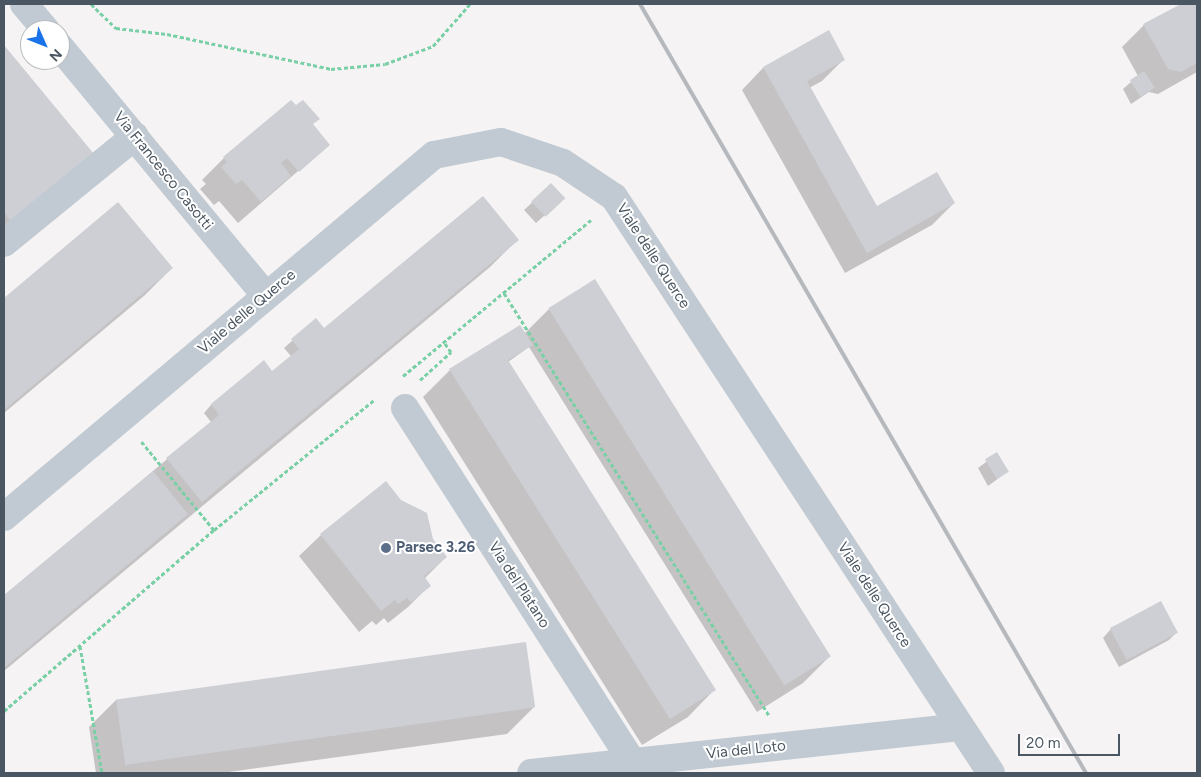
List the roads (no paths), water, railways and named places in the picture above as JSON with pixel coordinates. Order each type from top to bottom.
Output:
[{"type":"street","points":[[24,4],[38,20]]},
{"type":"street","name":"Via Francesco Casotti","points":[[70,58],[266,296]]},
{"type":"street","points":[[4,243],[135,136]]},
{"type":"street","name":"Viale delle Querce","points":[[4,517],[434,155],[501,142],[563,163],[614,197],[990,773]]},
{"type":"street","name":"Via del Platano","points":[[405,408],[632,762]]},
{"type":"street","name":"Via del Loto","points":[[531,773],[960,727]]},
{"type":"railway","points":[[640,4],[1086,773]]},
{"type":"place","name":"Parsec 3.26","points":[[386,548]]}]
